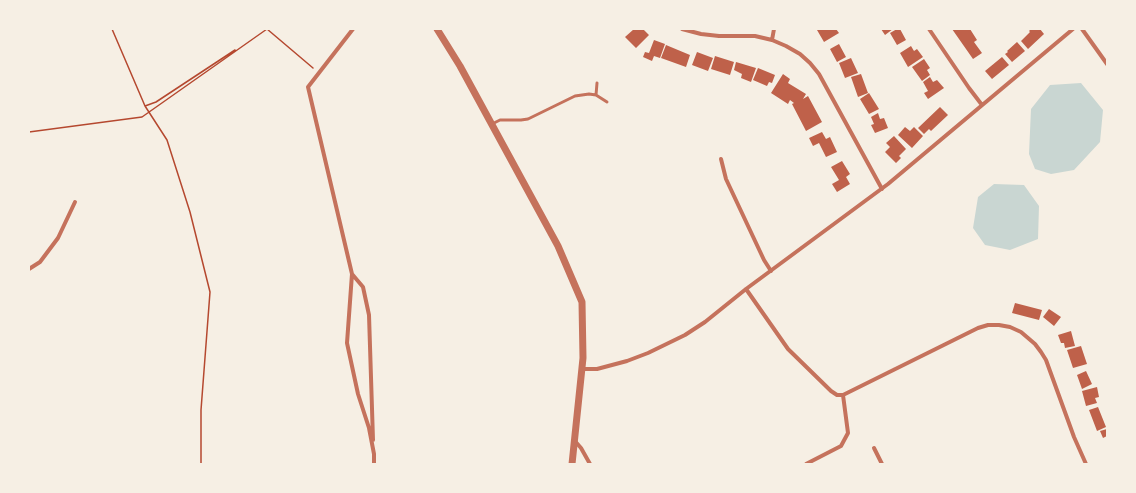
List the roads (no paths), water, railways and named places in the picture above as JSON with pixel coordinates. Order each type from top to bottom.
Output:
[{"type":"street","points":[[353,29],[308,87],[352,274],[347,343],[358,394],[369,428],[374,454]]},
{"type":"street","points":[[437,29],[460,66],[558,246],[582,302],[583,358],[572,464]]},
{"type":"street","points":[[682,29],[701,34],[719,36],[755,36],[772,40],[800,54],[819,74],[882,189]]},
{"type":"street","points":[[772,40],[774,29]]},
{"type":"street","points":[[929,29],[982,105]]},
{"type":"street","points":[[582,369],[597,369],[627,361],[648,353],[705,322],[746,289],[910,167],[1073,29]]},
{"type":"street","points":[[1082,29],[1107,64]]},
{"type":"street","points":[[721,159],[726,179],[764,260],[771,271]]},
{"type":"street","points":[[29,269],[40,262],[58,238],[75,202]]},
{"type":"street","points":[[352,274],[363,288],[369,315],[374,464]]},
{"type":"street","points":[[746,289],[788,349],[837,395],[843,395],[978,328],[988,325],[999,325],[1021,332],[1029,338],[1046,360],[1074,437],[1086,464]]},
{"type":"street","points":[[806,464],[841,446],[848,433],[843,395]]},
{"type":"street","points":[[574,439],[590,464]]},
{"type":"street","points":[[874,448],[882,464]]},
{"type":"lane","points":[[596,95],[597,83]]},
{"type":"lane","points":[[492,124],[500,120],[521,120],[528,118],[575,96],[589,94],[596,95],[607,102]]}]
